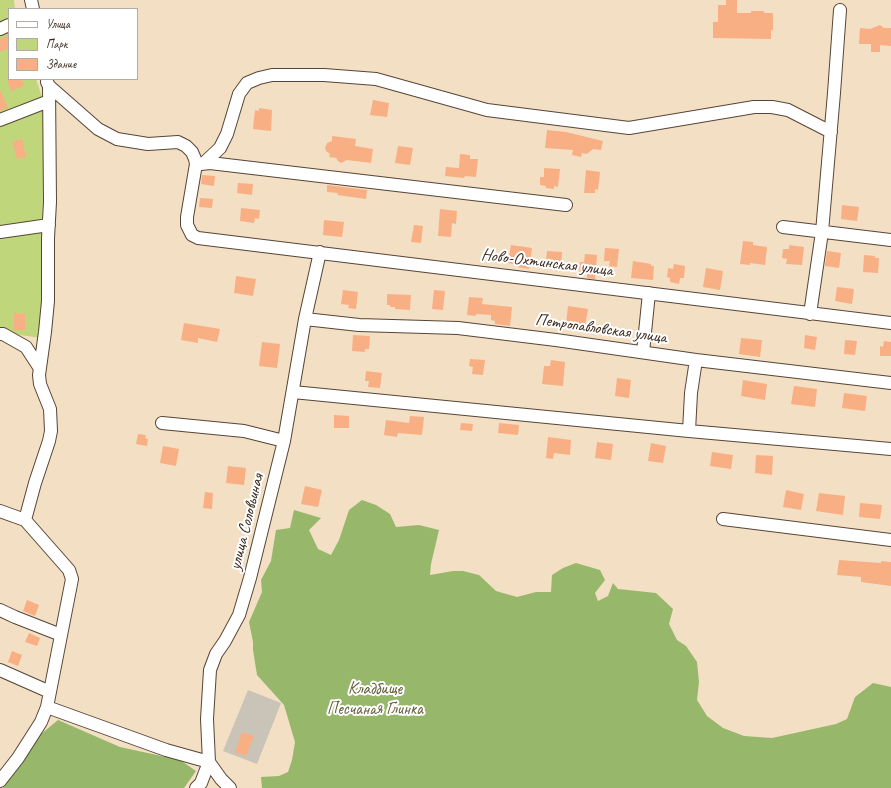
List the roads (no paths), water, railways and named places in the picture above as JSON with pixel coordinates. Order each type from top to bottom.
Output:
[{"type":"street","points":[[810,314],[822,232],[840,10]]},
{"type":"street","points":[[200,164],[220,148],[227,134],[239,94],[247,83],[272,75],[324,75],[376,78],[487,110],[629,128],[754,107],[772,107],[788,110],[831,132]]},
{"type":"street","points":[[25,520],[51,431],[50,409],[40,384],[39,375],[39,366],[46,332],[48,301],[50,202],[49,101],[47,82]]},
{"type":"street","points":[[47,82],[98,130],[117,139],[148,144],[178,142],[186,146],[200,164],[566,205]]},
{"type":"street","points":[[0,120],[49,101]]},
{"type":"street","name":"Ново-Охтинская улица","points":[[200,164],[187,217],[189,230],[192,235],[198,238],[891,323]]},
{"type":"street","points":[[0,232],[49,226]]},
{"type":"street","points":[[783,227],[891,240]]},
{"type":"street","name":"улица Соловьиная","points":[[209,762],[207,719],[210,670],[216,654],[239,615],[250,578],[284,441],[305,319],[320,252]]},
{"type":"street","points":[[643,352],[649,294]]},
{"type":"street","name":"Петропавловская улица","points":[[305,319],[359,325],[458,328],[696,360],[891,383]]},
{"type":"street","points":[[0,334],[3,334],[26,347],[39,366]]},
{"type":"street","points":[[689,432],[691,393],[696,360]]},
{"type":"street","points":[[292,392],[689,432],[891,449]]},
{"type":"street","points":[[162,423],[244,431],[284,441]]},
{"type":"street","points":[[0,511],[25,520],[69,570],[72,579],[47,707],[41,722],[18,758],[0,781]]},
{"type":"street","points":[[723,519],[891,540]]},
{"type":"street","points":[[0,610],[61,635]]},
{"type":"street","points":[[0,670],[50,692]]},
{"type":"street","points":[[47,707],[166,750],[209,762],[221,779],[230,788]]},
{"type":"street","points":[[196,788],[201,784],[209,762]]},
{"type":"park label","name":"Кладбище Песчаная Глинка","points":[[375,700]]}]
